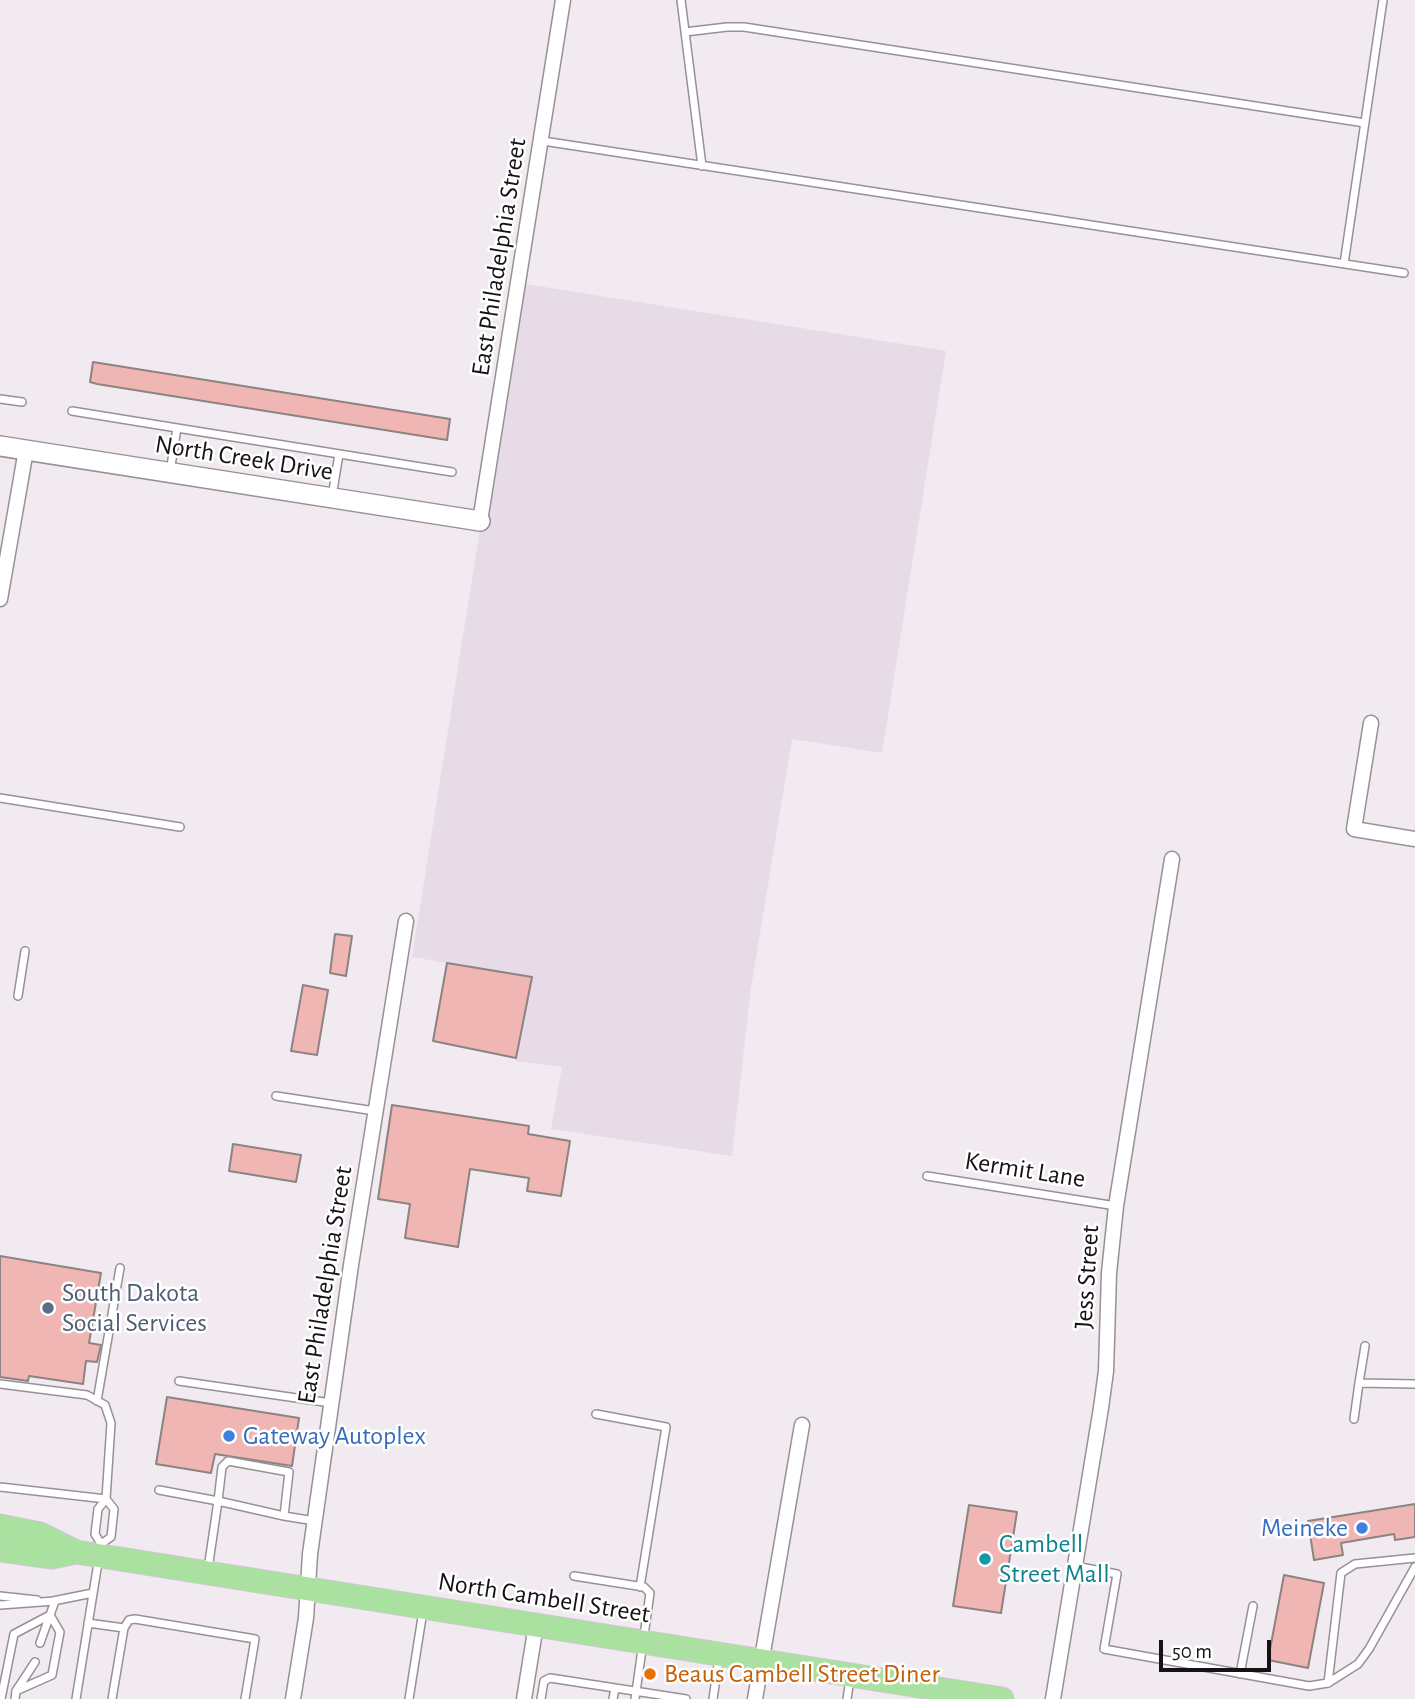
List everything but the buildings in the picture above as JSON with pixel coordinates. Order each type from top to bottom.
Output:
[{"type":"main road","name":"North Cambell Street","points":[[0,1524],[27,1531],[76,1552]]},
{"type":"main road","name":"North Cambell Street","points":[[0,1550],[52,1556],[100,1550],[208,1573],[1002,1699]]},
{"type":"street","name":"East Philadelphia Street","points":[[481,521],[563,0]]},
{"type":"street","name":"North Creek Drive","points":[[0,446],[481,521]]},
{"type":"street","points":[[0,599],[26,450]]},
{"type":"street","points":[[1371,723],[1354,829],[1415,839]]},
{"type":"street","name":"Jess Street","points":[[1054,1699],[1106,1371],[1116,1206],[1172,859]]},
{"type":"street","name":"East Philadelphia Street","points":[[293,1699],[306,1618],[307,1589],[331,1403],[406,920]]},
{"type":"street","points":[[755,1699],[802,1425]]},
{"type":"street","points":[[525,1694],[536,1625]]},
{"type":"lane","points":[[681,0],[702,166]]},
{"type":"lane","points":[[1344,264],[1383,0]]},
{"type":"lane","points":[[685,32],[744,27],[1365,123]]},
{"type":"lane","points":[[542,141],[1404,273]]},
{"type":"lane","points":[[0,398],[22,402]]},
{"type":"lane","points":[[72,411],[452,472]]},
{"type":"lane","points":[[170,473],[177,428]]},
{"type":"lane","points":[[332,498],[339,454]]},
{"type":"lane","points":[[0,798],[180,827]]},
{"type":"lane","points":[[18,996],[25,951]]},
{"type":"lane","points":[[276,1096],[376,1111]]},
{"type":"lane","name":"Kermit Lane","points":[[927,1176],[1116,1206]]},
{"type":"lane","points":[[97,1401],[120,1268]]},
{"type":"lane","points":[[1354,1419],[1366,1346]]},
{"type":"lane","points":[[179,1381],[331,1403]]},
{"type":"lane","points":[[1359,1383],[1415,1384]]},
{"type":"lane","points":[[0,1384],[87,1395],[105,1405],[111,1423],[106,1499],[98,1509],[95,1534],[100,1550],[76,1699]]},
{"type":"lane","points":[[596,1414],[666,1427],[640,1587]]},
{"type":"lane","points":[[208,1573],[222,1466],[228,1461],[289,1472],[284,1516]]},
{"type":"lane","points":[[0,1486],[106,1499],[114,1509],[111,1537],[100,1550]]},
{"type":"lane","points":[[159,1490],[315,1521]]},
{"type":"lane","points":[[1328,1683],[1341,1573],[1355,1564],[1415,1558]]},
{"type":"lane","points":[[1075,1566],[1117,1574],[1104,1649],[1309,1686],[1328,1683],[1358,1664],[1415,1567]]},
{"type":"lane","points":[[574,1576],[647,1589],[651,1598],[636,1695]]},
{"type":"lane","points":[[0,1605],[55,1601],[93,1593]]},
{"type":"lane","points":[[0,1597],[55,1601]]},
{"type":"lane","points":[[40,1643],[55,1601]]},
{"type":"lane","points":[[1240,1674],[1253,1606]]},
{"type":"lane","points":[[409,1699],[424,1607]]},
{"type":"lane","points":[[16,1695],[52,1675],[60,1632],[50,1615]]},
{"type":"lane","points":[[1,1699],[14,1634],[50,1615]]},
{"type":"lane","points":[[112,1699],[124,1628],[129,1620],[135,1619],[255,1639],[245,1699]]},
{"type":"lane","points":[[88,1623],[124,1628]]},
{"type":"lane","points":[[713,1699],[720,1654]]},
{"type":"lane","points":[[16,1695],[35,1662]]},
{"type":"lane","points":[[847,1699],[850,1676]]},
{"type":"lane","points":[[525,1694],[541,1696],[544,1681],[550,1678],[615,1688],[636,1695],[686,1699]]},
{"type":"lane","points":[[613,1699],[615,1688]]},
{"type":"shaded area","points":[[519,283],[946,351],[882,753],[792,739],[750,995],[732,1156],[551,1129],[562,1067],[515,1061],[532,977],[412,957]]},
{"type":"place","name":"South Dakota Social Services","points":[[48,1308]]},
{"type":"place","name":"Gateway Autoplex","points":[[229,1436]]},
{"type":"place","name":"Meineke","points":[[1362,1528]]},
{"type":"place","name":"Cambell Street Mall","points":[[985,1559]]},
{"type":"place","name":"Beaus Cambell Street Diner","points":[[650,1674]]}]
